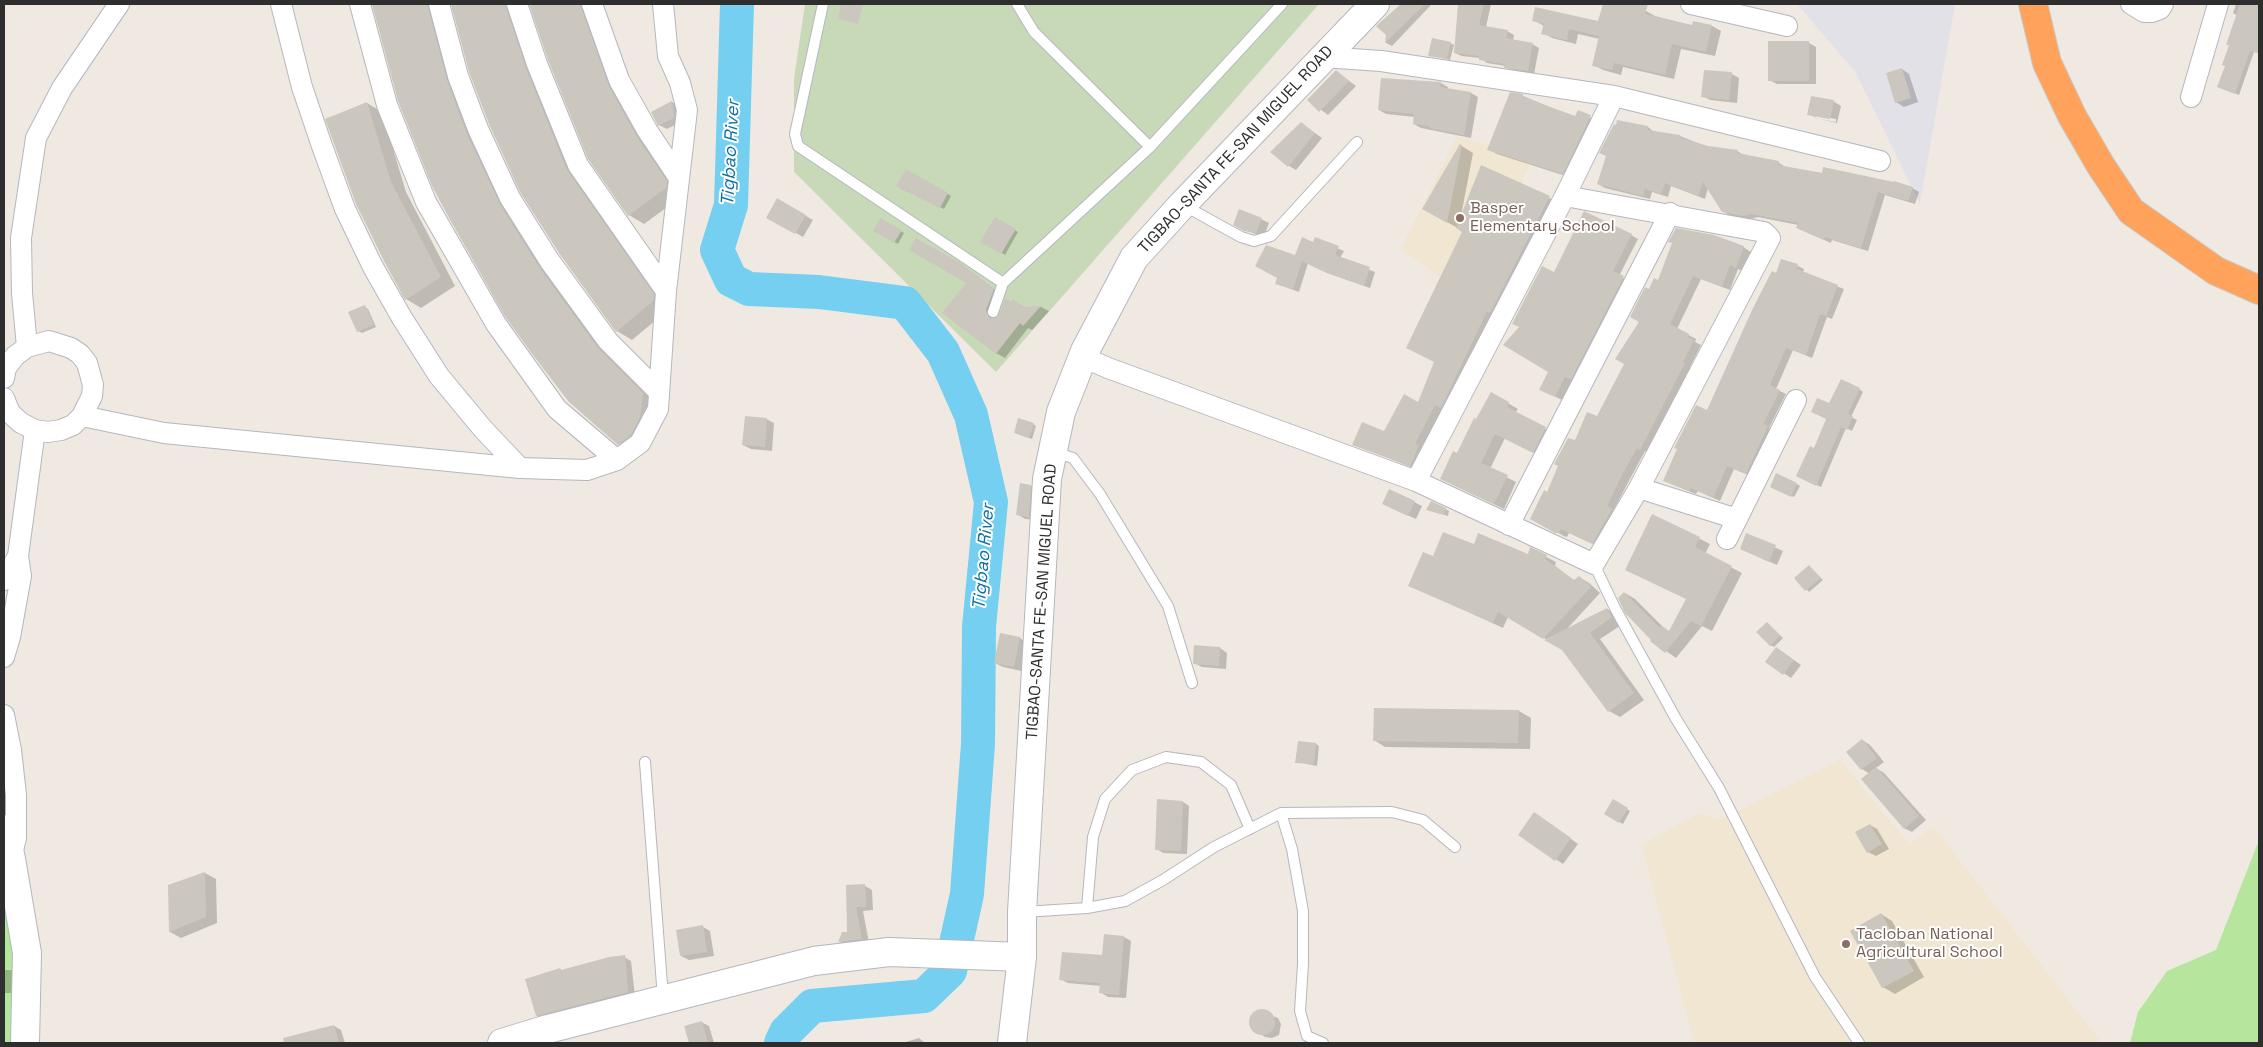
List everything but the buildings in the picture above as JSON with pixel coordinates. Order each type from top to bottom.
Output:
[{"type":"highway","points":[[2033,4],[2047,63],[2072,116],[2101,166],[2131,211],[2216,271],[2259,290]]},
{"type":"main road","name":"TIGBAO-SANTA FE-SAN MIGUEL ROAD","points":[[1012,1043],[1009,957],[1022,912],[1047,479],[1061,412],[1083,357],[1134,258],[1182,205],[1375,4]]},
{"type":"main road","points":[[4,830],[11,859],[26,954],[25,1043]]},
{"type":"main road","points":[[502,1043],[663,999],[814,961],[889,952],[1009,957]]},
{"type":"street","points":[[27,346],[22,293],[21,238],[36,138],[62,88],[119,4]]},
{"type":"street","points":[[281,4],[302,87],[344,209],[373,267],[402,318],[439,376],[483,429],[520,468]]},
{"type":"street","points":[[360,4],[387,105],[426,202],[496,324],[557,408],[617,460]]},
{"type":"street","points":[[439,4],[465,94],[478,129],[510,198],[549,260],[608,341],[658,391]]},
{"type":"street","points":[[517,4],[537,64],[578,165],[666,291]]},
{"type":"street","points":[[592,4],[618,80],[647,130],[679,178]]},
{"type":"street","points":[[82,416],[164,434],[520,468],[587,470],[617,460],[640,443],[658,410],[666,291],[686,110],[680,83],[668,56],[663,4]]},
{"type":"street","points":[[1691,4],[1787,26]]},
{"type":"street","points":[[2131,4],[2144,12],[2160,9],[2163,4]]},
{"type":"street","points":[[2191,97],[2218,4]]},
{"type":"street","points":[[1323,57],[1382,61],[1614,96],[1880,161]]},
{"type":"street","points":[[1416,481],[1565,196],[1614,96]]},
{"type":"street","points":[[1083,357],[1108,368],[1416,481],[1594,564],[1639,488],[1770,238],[1764,232],[1565,196]]},
{"type":"street","points":[[1509,525],[1670,214]]},
{"type":"street","points":[[4,378],[6,368],[15,356],[27,346],[49,342],[60,343],[71,348],[87,363],[93,385],[92,396],[82,416],[73,425],[61,430],[48,432],[35,430],[21,423],[10,413],[4,398]]},
{"type":"street","points":[[1727,539],[1796,400]]},
{"type":"street","points":[[4,657],[10,637],[21,576],[18,556],[35,430]]},
{"type":"street","points":[[1639,488],[1737,519]]},
{"type":"street","points":[[4,580],[18,556]]},
{"type":"street","points":[[4,715],[11,750],[16,795],[16,838],[11,859]]},
{"type":"lane","points":[[823,4],[795,134],[798,146],[1003,283]]},
{"type":"lane","points":[[1018,4],[1034,32],[1150,147]]},
{"type":"lane","points":[[993,312],[1003,283],[1150,147],[1282,4]]},
{"type":"lane","points":[[1182,205],[1241,237],[1254,241],[1271,236],[1357,142]]},
{"type":"lane","points":[[1053,452],[1073,458],[1100,494],[1168,606],[1192,683]]},
{"type":"lane","points":[[1594,564],[1615,608],[1676,719],[1719,788],[1815,977],[1859,1043]]},
{"type":"lane","points":[[1087,908],[1093,837],[1105,799],[1132,770],[1166,757],[1201,762],[1231,785],[1250,829]]},
{"type":"lane","points":[[645,762],[663,999]]},
{"type":"lane","points":[[1022,912],[1087,908],[1125,901],[1163,880],[1214,847],[1281,813],[1392,812],[1423,820],[1454,847]]},
{"type":"lane","points":[[1281,813],[1292,848],[1302,911],[1304,964],[1300,1011],[1307,1036],[1323,1043]]},
{"type":"shaded area","points":[[1797,4],[1955,4],[1920,204],[1856,73]]},
{"type":"shaded area","name":"Basper Elementary School","points":[[1457,137],[1533,155],[1520,187],[1463,293],[1401,249]]},
{"type":"shaded area","name":"Tacloban National Agricultural School","points":[[1840,760],[1909,844],[1934,827],[2102,1043],[1694,1043],[1642,845],[1699,813],[1720,820]]},
{"type":"green space","points":[[805,4],[1319,4],[996,372],[794,172],[794,79]]},
{"type":"green space","points":[[2259,840],[2259,1043],[2130,1043],[2138,1012],[2167,971],[2216,950]]},
{"type":"green space","points":[[4,909],[39,1043],[4,1043]]},
{"type":"waterway","name":"Tigbao River","points":[[737,4],[731,205],[717,250],[731,280],[749,289],[819,292],[905,303],[943,352],[971,415],[991,502],[979,627],[978,744],[967,894],[950,971],[924,996],[812,1006],[786,1032],[781,1043]]},
{"type":"place","name":"Basper Elementary School","points":[[1460,218]]},
{"type":"place","name":"Tacloban National Agricultural School","points":[[1846,944]]}]
